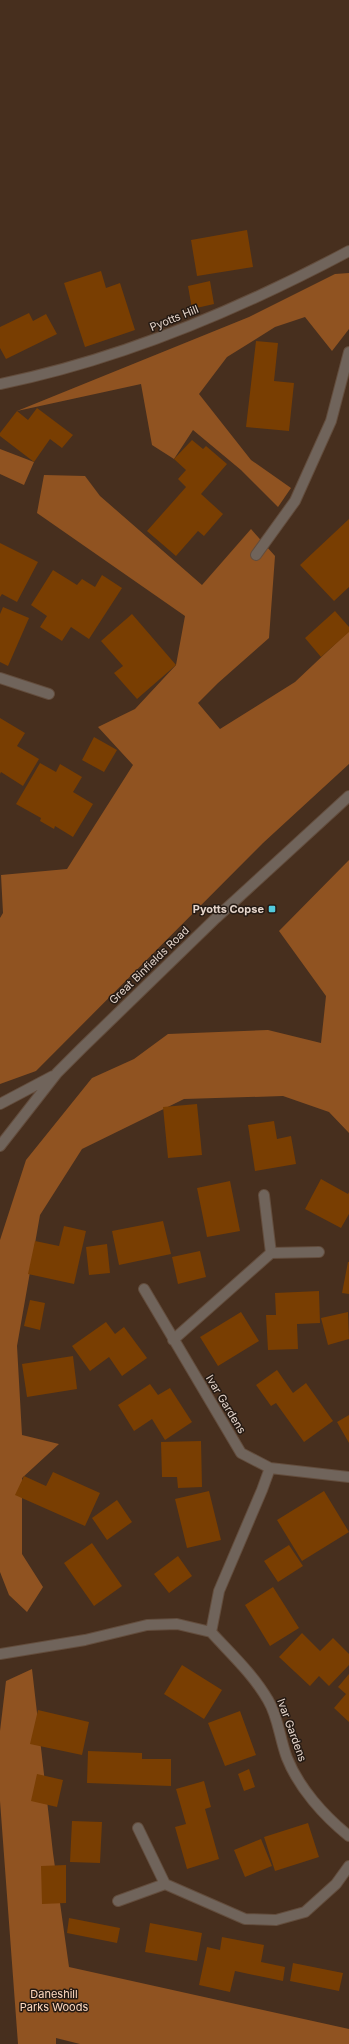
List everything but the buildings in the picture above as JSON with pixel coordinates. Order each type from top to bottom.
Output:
[{"type":"street","name":"Pyotts Hill","points":[[0,384],[39,376],[158,338],[242,303],[349,251]]},
{"type":"street","points":[[256,555],[294,501],[331,421],[349,352]]},
{"type":"street","points":[[0,678],[49,694]]},
{"type":"street","name":"Great Binfields Road","points":[[0,1146],[57,1073],[216,918],[349,796]]},
{"type":"street","name":"Great Binfields Road","points":[[0,1104],[57,1073]]},
{"type":"street","points":[[264,1195],[271,1253]]},
{"type":"street","points":[[173,1340],[271,1253],[319,1252]]},
{"type":"street","name":"Ivar Gardens","points":[[144,1289],[241,1453],[270,1468],[349,1477]]},
{"type":"street","points":[[0,1654],[85,1640],[147,1624],[177,1624],[211,1632],[219,1591],[270,1468]]},
{"type":"street","name":"Ivar Gardens","points":[[211,1632],[250,1673],[269,1701],[288,1759],[303,1788],[337,1827],[349,1836]]},
{"type":"street","points":[[138,1828],[166,1884],[245,1919],[276,1920],[304,1912],[336,1884],[349,1866]]},
{"type":"street","points":[[118,1901],[166,1884]]},
{"type":"green space","points":[[349,273],[349,329],[332,351],[305,317],[275,327],[227,357],[199,394],[251,460],[291,488],[278,507],[241,470],[193,430],[174,459],[152,445],[141,384],[17,411],[249,317],[335,274]]},
{"type":"green space","points":[[0,449],[34,462],[24,485],[0,474]]},
{"type":"green space","points":[[44,475],[85,476],[100,496],[202,585],[251,529],[275,556],[269,638],[218,683],[198,703],[220,729],[295,682],[349,631],[349,764],[263,843],[36,1071],[0,1084],[0,918],[3,913],[1,875],[67,869],[133,765],[98,727],[135,709],[176,665],[185,616],[37,513]]},
{"type":"green space","points":[[349,860],[349,1133],[329,1112],[283,1096],[184,1099],[82,1149],[40,1215],[17,1346],[22,1435],[59,1444],[22,1478],[22,1554],[43,1587],[27,1612],[9,1595],[0,1572],[0,1240],[26,1160],[92,1078],[134,1059],[168,1034],[268,1030],[321,1043],[326,996],[279,931]]},
{"type":"green space","name":"Daneshill Parks Woods","points":[[32,1669],[53,1853],[69,1967],[349,2029],[349,2044],[80,2044],[56,2038],[56,2044],[18,2044],[0,1801],[0,1731],[6,1681]]},
{"type":"place","name":"Pyotts Copse","points":[[272,909]]}]
